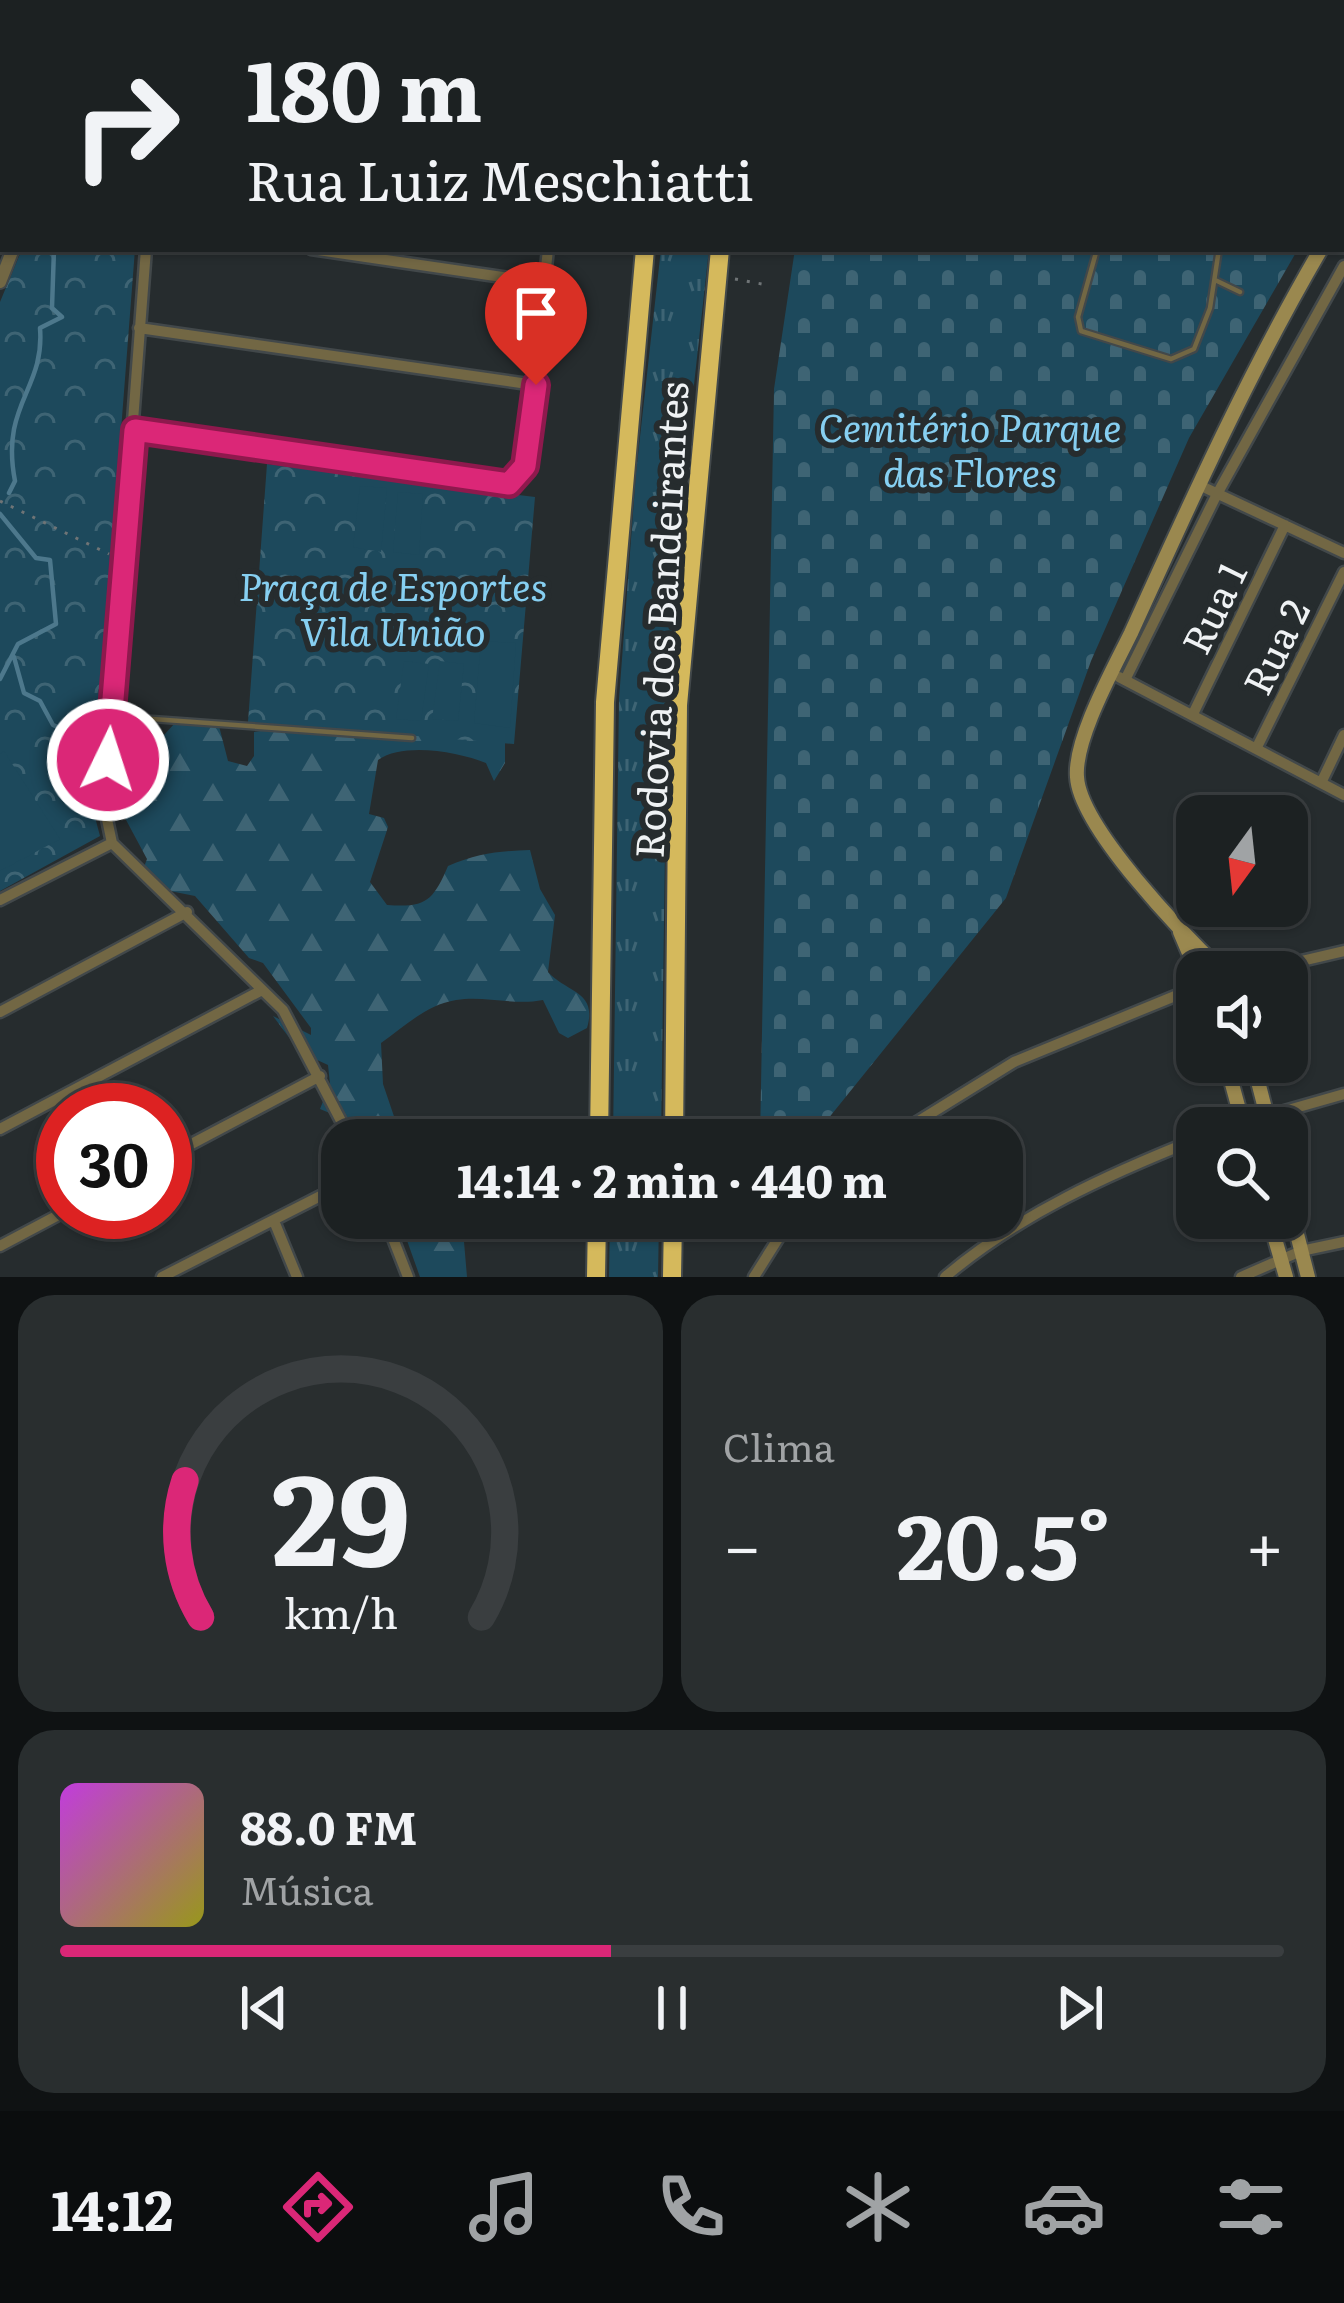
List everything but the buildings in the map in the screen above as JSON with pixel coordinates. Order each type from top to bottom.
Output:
[{"type":"highway","name":"Rodovia dos Bandeirantes","points":[[599,1119],[605,702],[645,252]]},
{"type":"highway","name":"Rodovia dos Bandeirantes","points":[[674,1119],[678,705],[720,252]]},
{"type":"highway","points":[[596,1277],[597,1239]]},
{"type":"highway","points":[[672,1277],[673,1239]]},
{"type":"main road","points":[[1204,951],[1083,802],[1076,775],[1199,485],[1285,311],[1320,252]]},
{"type":"main road","points":[[1173,916],[1188,951]]},
{"type":"main road","points":[[1276,1239],[1286,1277]]},
{"type":"main road","points":[[1298,1239],[1308,1277]]},
{"type":"street","points":[[0,282],[12,252]]},
{"type":"street","points":[[146,252],[104,805],[112,843],[283,1010],[341,1119]]},
{"type":"street","points":[[331,252],[543,283]]},
{"type":"street","points":[[135,430],[509,484],[525,466],[548,252]]},
{"type":"street","points":[[1344,266],[1118,677],[1344,795]]},
{"type":"street","points":[[140,328],[536,385]]},
{"type":"street","points":[[1199,485],[1342,549]]},
{"type":"street","name":"Rua 1","points":[[1193,715],[1285,525]]},
{"type":"street","name":"Rua 2","points":[[1257,747],[1344,572]]},
{"type":"street","points":[[1321,783],[1344,735]]},
{"type":"street","points":[[0,900],[112,843]]},
{"type":"street","points":[[0,1012],[187,912]]},
{"type":"street","points":[[1308,960],[1344,952]]},
{"type":"street","points":[[0,1129],[262,990]]},
{"type":"street","points":[[922,1119],[1014,1062],[1176,996]]},
{"type":"street","points":[[192,1144],[320,1076]]},
{"type":"street","points":[[1308,1107],[1344,1094]]},
{"type":"street","points":[[945,1277],[984,1244],[1128,1166],[1176,1147]]},
{"type":"street","points":[[162,1277],[321,1196]]},
{"type":"street","points":[[274,1221],[297,1277]]},
{"type":"street","points":[[0,1246],[36,1227]]},
{"type":"street","points":[[393,1239],[408,1277]]},
{"type":"street","points":[[754,1277],[778,1239]]},
{"type":"street","points":[[1241,1277],[1301,1251],[1344,1242]]},
{"type":"lane","points":[[1096,252],[1078,316],[1081,331],[1171,359],[1194,349],[1219,252]]},
{"type":"lane","points":[[1215,280],[1240,292]]},
{"type":"lane","points":[[111,716],[412,738]]},
{"type":"path","points":[[717,276],[762,284]]},
{"type":"path","points":[[0,502],[122,559]]},
{"type":"green space","points":[[21,252],[135,252],[92,806],[100,836],[0,891],[0,302]]},
{"type":"green space","points":[[661,252],[709,252],[684,475],[667,701],[661,1119],[613,1119],[619,699],[636,473]]},
{"type":"green space","name":"Cemitério Parque das Flores","points":[[795,252],[1296,252],[1189,438],[1091,661],[1006,898],[828,1119],[760,1119],[774,389]]},
{"type":"green space","name":"Praça de Esportes Vila União","points":[[267,464],[535,497],[514,744],[248,722]]},
{"type":"green space","points":[[360,486],[387,488],[381,552],[353,547]]},
{"type":"green space","points":[[398,492],[423,494],[419,555],[393,552]]},
{"type":"green space","points":[[481,641],[516,643],[510,728],[474,723]]},
{"type":"green space","points":[[404,661],[429,664],[421,721],[396,719]]},
{"type":"green space","points":[[440,661],[464,664],[458,721],[432,719]]},
{"type":"green space","points":[[357,716],[390,731],[455,727],[505,739],[505,763],[494,781],[486,763],[446,752],[402,751],[378,760],[369,814],[384,818],[388,827],[370,882],[387,905],[411,905],[432,895],[448,866],[489,854],[530,850],[540,889],[555,915],[548,972],[585,1000],[587,1028],[568,1038],[559,1033],[543,1000],[456,1000],[435,1006],[381,1043],[383,1084],[395,1119],[344,1119],[320,1109],[330,1084],[328,1065],[300,1052],[273,1016],[311,1035],[311,1028],[263,963],[249,958],[195,896],[150,887],[126,866],[144,867],[147,859],[118,805],[93,785],[94,770],[142,741],[164,735],[175,723],[211,721],[219,726],[228,761],[247,766],[254,756],[254,732]]},
{"type":"green space","points":[[4,751],[60,839],[0,871],[0,754]]},
{"type":"green space","points":[[406,1239],[466,1239],[467,1277],[420,1277]]},
{"type":"green space","points":[[610,1239],[659,1239],[658,1277],[609,1277]]},
{"type":"waterway","points":[[9,493],[15,481],[13,433],[36,367],[40,328],[62,317],[52,308],[54,252]]},
{"type":"waterway","points":[[0,514],[36,558],[50,560],[56,624],[18,644],[0,679]]},
{"type":"waterway","points":[[14,657],[24,693],[40,701],[53,725],[93,743]]},
{"type":"route","points":[[108,760],[135,430],[509,484],[525,466],[536,385]]}]
